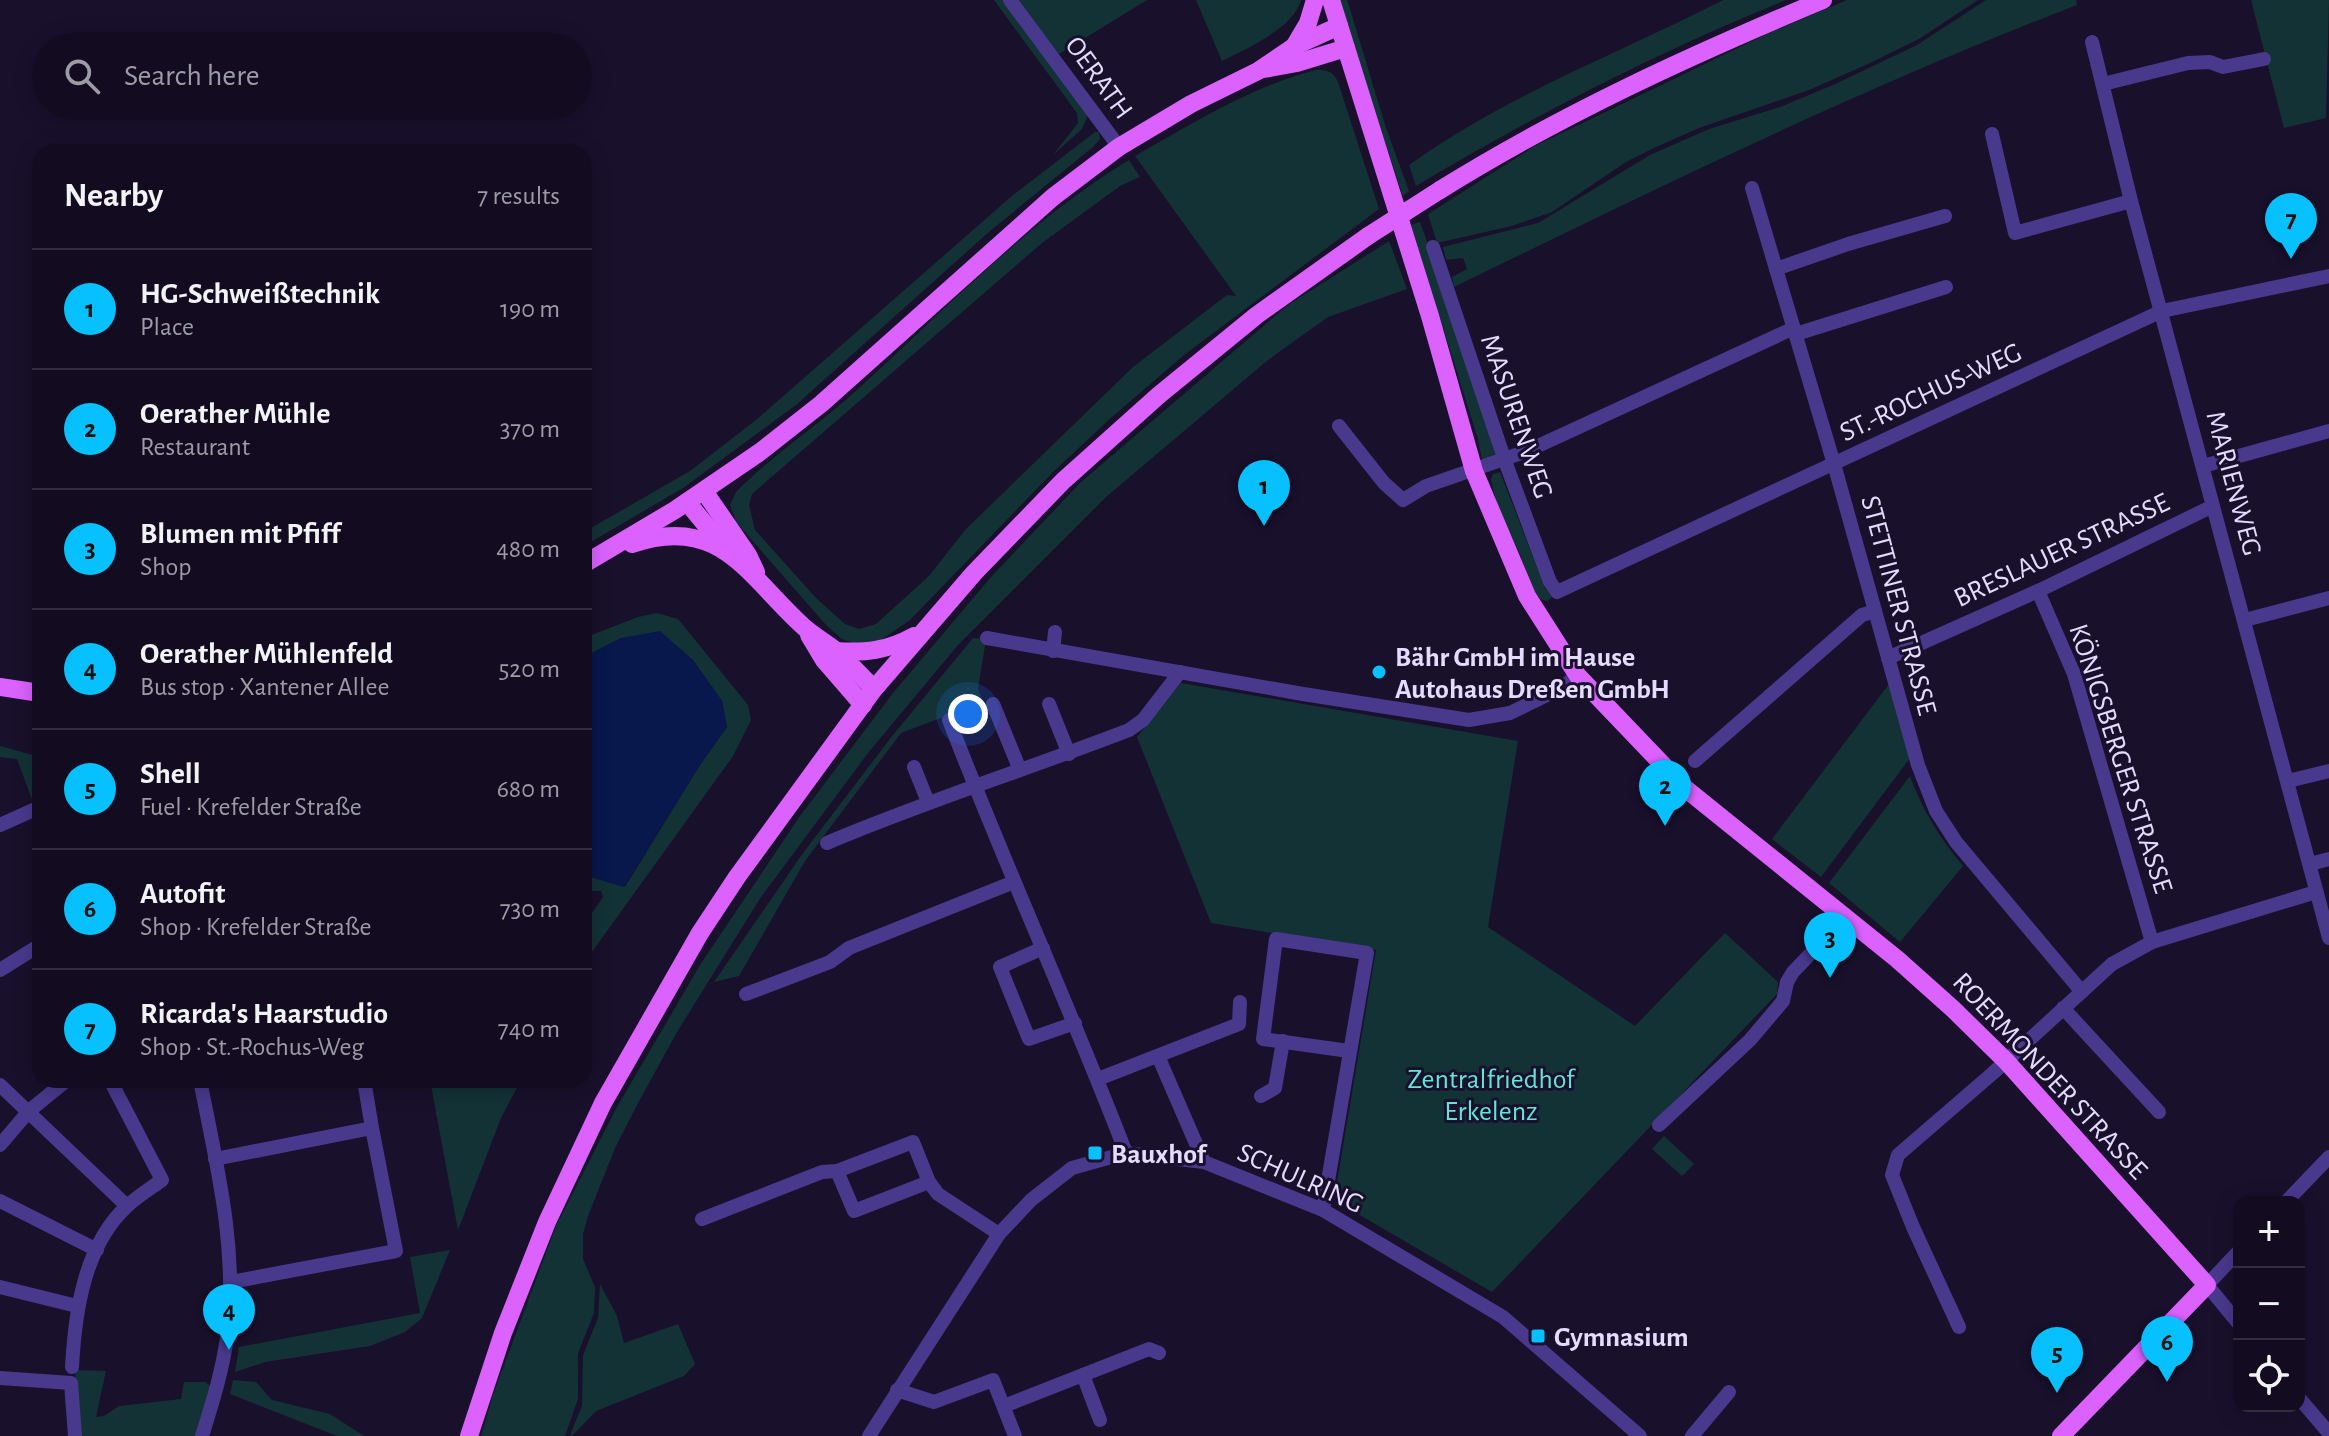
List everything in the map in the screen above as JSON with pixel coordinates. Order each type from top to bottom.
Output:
[{"type":"main road","points":[[1295,46],[1308,23],[1315,0]]},
{"type":"main road","name":"ROERMONDER STRASSE","points":[[1331,0],[1430,316],[1474,471],[1527,596],[1578,676],[1686,789],[1846,917],[1953,1009],[2006,1061],[2207,1285]]},
{"type":"main road","points":[[469,1436],[503,1333],[547,1222],[603,1103],[700,933],[874,689],[974,573],[1063,481],[1148,404],[1257,315],[1368,236],[1569,115],[1717,45],[1823,0]]},
{"type":"main road","points":[[592,560],[687,502],[760,452],[821,404],[1053,197],[1119,147],[1191,104],[1258,71],[1295,46],[1339,26]]},
{"type":"main road","points":[[1258,71],[1346,48]]},
{"type":"main road","points":[[704,491],[748,555],[759,579]]},
{"type":"main road","points":[[687,502],[732,557]]},
{"type":"main road","points":[[602,555],[647,539],[683,535],[711,543],[759,579],[805,628],[835,651],[874,689]]},
{"type":"main road","points":[[805,628],[824,660],[863,705]]},
{"type":"main road","points":[[835,651],[878,651],[901,644],[924,631]]},
{"type":"main road","points":[[0,677],[32,680]]},
{"type":"main road","points":[[0,687],[32,692]]},
{"type":"main road","points":[[2061,1436],[2207,1285]]},
{"type":"street","name":"OERATH","points":[[1010,0],[1119,147]]},
{"type":"street","name":"MARIENWEG","points":[[2092,42],[2131,201],[2329,938]]},
{"type":"street","points":[[2103,84],[2188,63],[2210,62],[2223,67],[2264,59]]},
{"type":"street","points":[[1992,134],[2015,233],[2131,201]]},
{"type":"street","name":"STETTINER STRASSE","points":[[1752,188],[1834,464],[1918,765],[1936,811],[1956,842],[2082,992]]},
{"type":"street","points":[[1776,269],[1945,216]]},
{"type":"street","name":"MASURENWEG","points":[[1433,247],[1505,461],[1550,582],[1557,592],[1564,588]]},
{"type":"street","name":"ST.-ROCHUS-WEG","points":[[1564,588],[2162,311],[2329,276]]},
{"type":"street","points":[[1339,426],[1384,483],[1403,500],[1426,486],[1505,461],[1795,331],[1946,287]]},
{"type":"street","points":[[2203,466],[2329,431]]},
{"type":"street","name":"BRESLAUER STRASSE","points":[[1888,658],[2038,591],[2213,506]]},
{"type":"street","name":"KÖNIGSBERGER STRASSE","points":[[2038,591],[2074,674],[2152,942]]},
{"type":"street","points":[[2245,620],[2329,598]]},
{"type":"street","points":[[1695,761],[1862,615],[1875,611]]},
{"type":"street","points":[[1053,651],[1055,632]]},
{"type":"street","points":[[987,638],[1469,720],[1510,713],[1578,676]]},
{"type":"street","points":[[827,843],[928,802],[1129,730],[1143,720],[1180,672]]},
{"type":"street","points":[[993,704],[1020,770]]},
{"type":"street","points":[[1049,704],[1069,754]]},
{"type":"street","points":[[949,720],[1126,1153]]},
{"type":"street","points":[[914,767],[928,802]]},
{"type":"street","points":[[2288,781],[2329,771]]},
{"type":"street","points":[[0,825],[32,811]]},
{"type":"street","points":[[2310,864],[2329,859]]},
{"type":"street","points":[[746,994],[830,962],[849,948],[1014,882]]},
{"type":"street","points":[[1959,1327],[1892,1175],[1898,1155],[2112,964],[2152,942],[2316,892]]},
{"type":"street","points":[[1659,1125],[1750,1040],[1783,1001],[1787,982],[1793,972],[1846,917]]},
{"type":"street","points":[[1323,1210],[1367,953],[1276,939],[1263,1039],[1349,1051]]},
{"type":"street","points":[[1043,948],[1000,967],[1029,1039],[1075,1023]]},
{"type":"street","points":[[0,970],[32,950]]},
{"type":"street","points":[[1098,1079],[1239,1024],[1240,1002]]},
{"type":"street","points":[[2063,1008],[2159,1112]]},
{"type":"street","points":[[1261,1096],[1275,1088],[1283,1041]]},
{"type":"street","points":[[1158,1056],[1204,1162]]},
{"type":"street","points":[[0,1085],[127,1206]]},
{"type":"street","points":[[0,1145],[29,1111],[57,1088]]},
{"type":"street","points":[[72,1367],[77,1306],[97,1250],[127,1206],[162,1180],[114,1088]]},
{"type":"street","points":[[202,1088],[228,1229],[231,1282],[221,1376],[202,1436]]},
{"type":"street","points":[[231,1282],[396,1251],[365,1088]]},
{"type":"street","points":[[215,1159],[372,1128]]},
{"type":"street","points":[[702,1219],[822,1172],[837,1171],[913,1142],[929,1182],[938,1194],[999,1234]]},
{"type":"street","name":"SCHULRING","points":[[869,1436],[999,1234],[1033,1198],[1072,1168],[1126,1153],[1204,1162],[1323,1210],[1503,1317],[1640,1436]]},
{"type":"street","points":[[2292,1196],[2329,1157]]},
{"type":"street","points":[[837,1171],[854,1211],[929,1182]]},
{"type":"street","points":[[0,1201],[97,1250]]},
{"type":"street","points":[[2207,1285],[2233,1257]]},
{"type":"street","name":"ROERMONDER STRASSE","points":[[2207,1285],[2233,1317]]},
{"type":"street","points":[[0,1287],[77,1306]]},
{"type":"street","points":[[1004,1406],[1149,1349],[1159,1353]]},
{"type":"street","points":[[1083,1375],[1100,1420]]},
{"type":"street","points":[[0,1378],[71,1383],[75,1436],[62,1436]]},
{"type":"street","points":[[897,1390],[934,1402],[993,1380],[1015,1436]]},
{"type":"street","points":[[1692,1436],[1729,1392]]},
{"type":"street","points":[[2305,1405],[2329,1433]]},
{"type":"green space","points":[[994,0],[1003,0],[1088,115],[1082,129],[1053,155],[1078,123],[1077,113]]},
{"type":"green space","points":[[1017,0],[1147,0],[1059,54]]},
{"type":"green space","points":[[1196,0],[1301,0],[1297,10],[1279,28],[1222,61]]},
{"type":"green space","points":[[1338,0],[1347,0],[1350,9],[1385,125],[1409,191],[1403,196]]},
{"type":"green space","points":[[1723,0],[1786,0],[1690,41],[1597,86],[1416,186],[1409,165],[1447,140],[1524,96]]},
{"type":"green space","points":[[1847,0],[1978,0],[1919,39],[1868,64],[1809,90],[1699,128],[1656,147],[1626,162],[1552,212],[1512,226],[1437,243],[1428,214],[1535,146],[1769,33]]},
{"type":"green space","points":[[1986,0],[2076,0],[2077,5],[1840,104],[1454,287],[1452,277],[1467,269],[1463,258],[1446,260],[1443,247],[1538,223],[1650,155],[1709,129],[1780,107],[1833,85],[1917,45]]},
{"type":"green space","points":[[2251,0],[2329,0],[2326,118],[2284,128]]},
{"type":"green space","points":[[1316,70],[1329,72],[1338,82],[1379,209],[1184,355],[1112,417],[1053,472],[910,620],[881,640],[859,645],[842,639],[736,522],[730,505],[736,492],[858,389],[1022,238],[1092,184],[1129,160],[1140,177],[1120,186],[1042,243],[752,494],[749,505],[755,530],[816,598],[845,624],[859,629],[876,624],[929,576],[965,530],[1133,367],[1227,295],[1236,296],[1135,156],[1246,96]]},
{"type":"green space","points":[[1099,132],[1100,139],[1093,147],[990,231],[796,405],[683,488],[592,541],[592,527],[690,471],[756,420],[1013,195]]},
{"type":"green space","points":[[1420,222],[1463,343],[1495,454],[1493,460],[1482,459],[1411,225]]},
{"type":"green space","points":[[1389,241],[1407,289],[1328,317],[1268,360],[1106,497],[958,645],[868,753],[761,897],[677,1032],[615,1148],[583,1234],[583,1259],[595,1287],[594,1313],[578,1353],[578,1399],[565,1436],[481,1436],[494,1392],[556,1226],[617,1107],[700,965],[800,816],[893,693],[991,577],[1081,482],[1288,305]]},
{"type":"green space","points":[[1500,472],[1545,588],[1552,597],[1547,601],[1535,593],[1497,505],[1491,479],[1493,474]]},
{"type":"green space","points":[[657,613],[678,619],[748,705],[751,720],[733,756],[592,952],[592,913],[603,897],[601,891],[592,891],[592,877],[625,887],[727,727],[722,701],[693,660],[621,638],[592,653],[592,635]]},
{"type":"green space","points":[[973,638],[986,639],[978,689],[983,702],[901,733],[805,861],[739,976],[714,982],[803,853],[893,735]]},
{"type":"green space","name":"Zentralfriedhof Erkelenz","points":[[1181,683],[1518,741],[1488,927],[1635,1026],[1725,933],[1778,982],[1777,994],[1492,1292],[1334,1200],[1376,950],[1211,923],[1137,737]]},
{"type":"green space","points":[[1889,684],[1910,758],[1821,877],[1772,839]]},
{"type":"green space","points":[[0,746],[32,755],[32,800],[17,759],[0,757]]},
{"type":"green space","points":[[1910,776],[1932,823],[1963,866],[1900,942],[1829,883]]},
{"type":"green space","points":[[431,1088],[517,1088],[501,1118],[458,1230]]},
{"type":"green space","points":[[1664,1136],[1694,1164],[1682,1176],[1652,1149]]},
{"type":"green space","points":[[450,1250],[422,1318],[405,1332],[370,1346],[265,1362],[235,1372],[239,1347],[420,1313],[410,1257]]},
{"type":"green space","points":[[600,1284],[617,1316],[624,1343],[678,1324],[695,1364],[684,1376],[596,1411],[572,1436],[582,1406],[583,1355],[598,1318]]},
{"type":"green space","points":[[75,1370],[106,1371],[96,1417],[104,1416],[119,1406],[181,1399],[184,1382],[205,1382],[212,1387],[197,1436],[78,1436]]},
{"type":"green space","points":[[233,1380],[256,1382],[272,1400],[330,1414],[364,1436],[337,1436],[230,1394]]},
{"type":"shaded area","points":[[660,631],[693,660],[722,701],[727,727],[624,887],[592,877],[592,653],[621,638]]},
{"type":"place","name":"Ricarda's Haarstudio","points":[[2291,259]]},
{"type":"place","name":"HG-Schweißtechnik","points":[[1264,526]]},
{"type":"place","name":"Bähr GmbH im Hause Autohaus Dreßen GmbH","points":[[1379,672]]},
{"type":"place","name":"Oerather Mühle","points":[[1665,826]]},
{"type":"place","name":"Blumen mit Pfiff","points":[[1830,978]]},
{"type":"place","name":"Bauxhof","points":[[1095,1153]]},
{"type":"place","name":"Gymnasium","points":[[1538,1336]]},
{"type":"place","name":"Oerather Mühlenfeld","points":[[229,1350]]},
{"type":"place","name":"Autofit","points":[[2167,1382]]},
{"type":"place","name":"Shell","points":[[2057,1393]]}]
